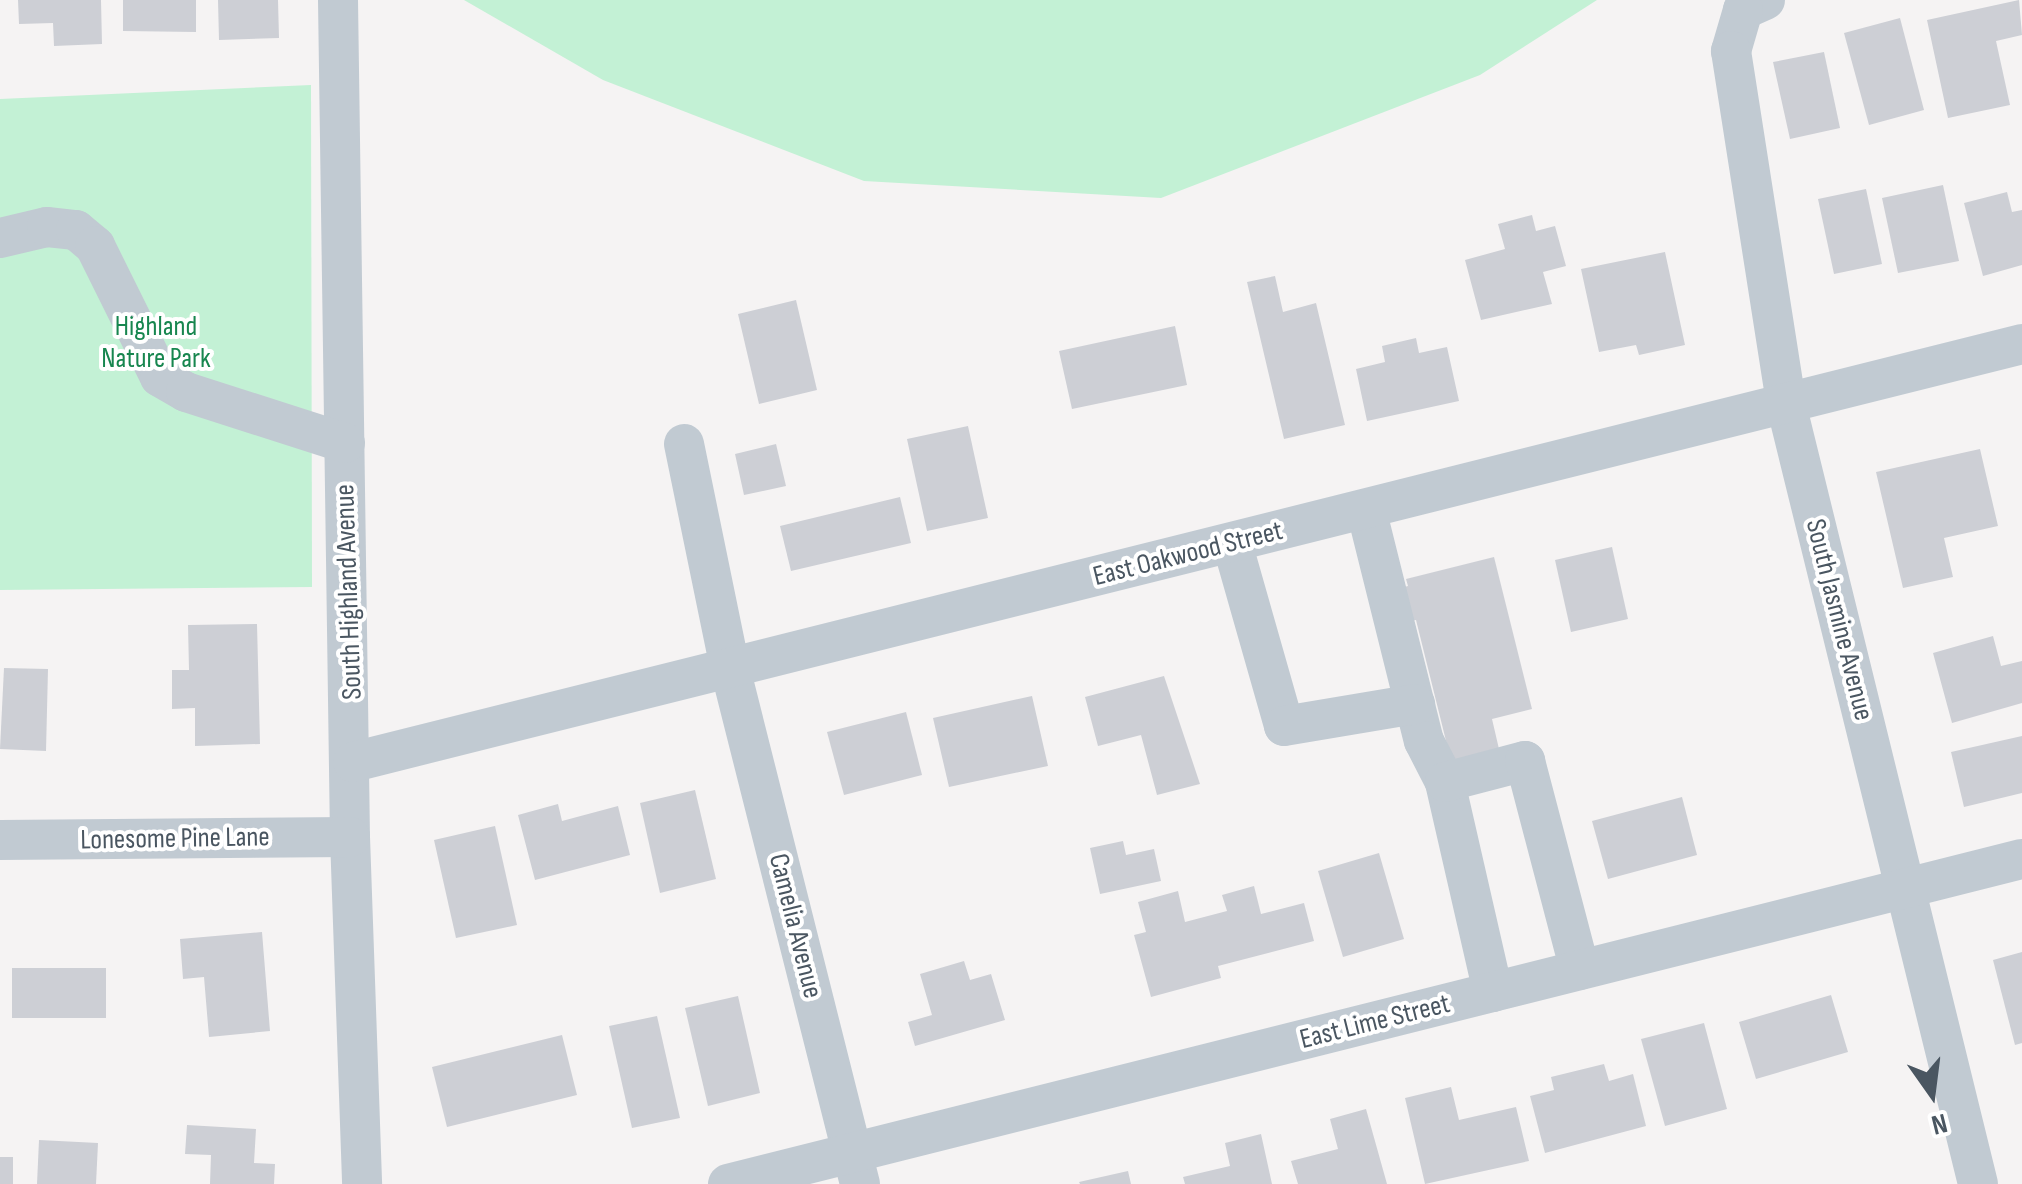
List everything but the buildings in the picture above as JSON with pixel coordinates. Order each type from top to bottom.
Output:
[{"type":"street","name":"South Highland Avenue","points":[[338,0],[353,762],[350,837],[362,1184]]},
{"type":"street","name":"South Jasmine Avenue","points":[[1765,0],[1744,10],[1730,51],[1786,404],[1978,1184]]},
{"type":"street","points":[[0,238],[47,227],[76,230],[95,246],[160,377],[186,392],[345,442]]},
{"type":"street","name":"East Oakwood Street","points":[[353,762],[2022,344]]},
{"type":"street","name":"Camelia Avenue","points":[[684,444],[730,668],[856,1169]]},
{"type":"street","points":[[1366,509],[1424,741],[1445,782],[1494,992]]},
{"type":"street","points":[[1232,542],[1284,726],[1415,704]]},
{"type":"street","points":[[1445,782],[1525,761],[1580,970]]},
{"type":"street","name":"Lonesome Pine Lane","points":[[0,840],[350,837]]},
{"type":"street","name":"East Lime Street","points":[[728,1184],[856,1169],[1494,992],[2022,860]]},
{"type":"green space","points":[[464,0],[1597,0],[1480,75],[1161,198],[864,181],[603,80]]},
{"type":"green space","name":"Highland Nature Park","points":[[311,85],[312,587],[0,590],[0,99]]}]
